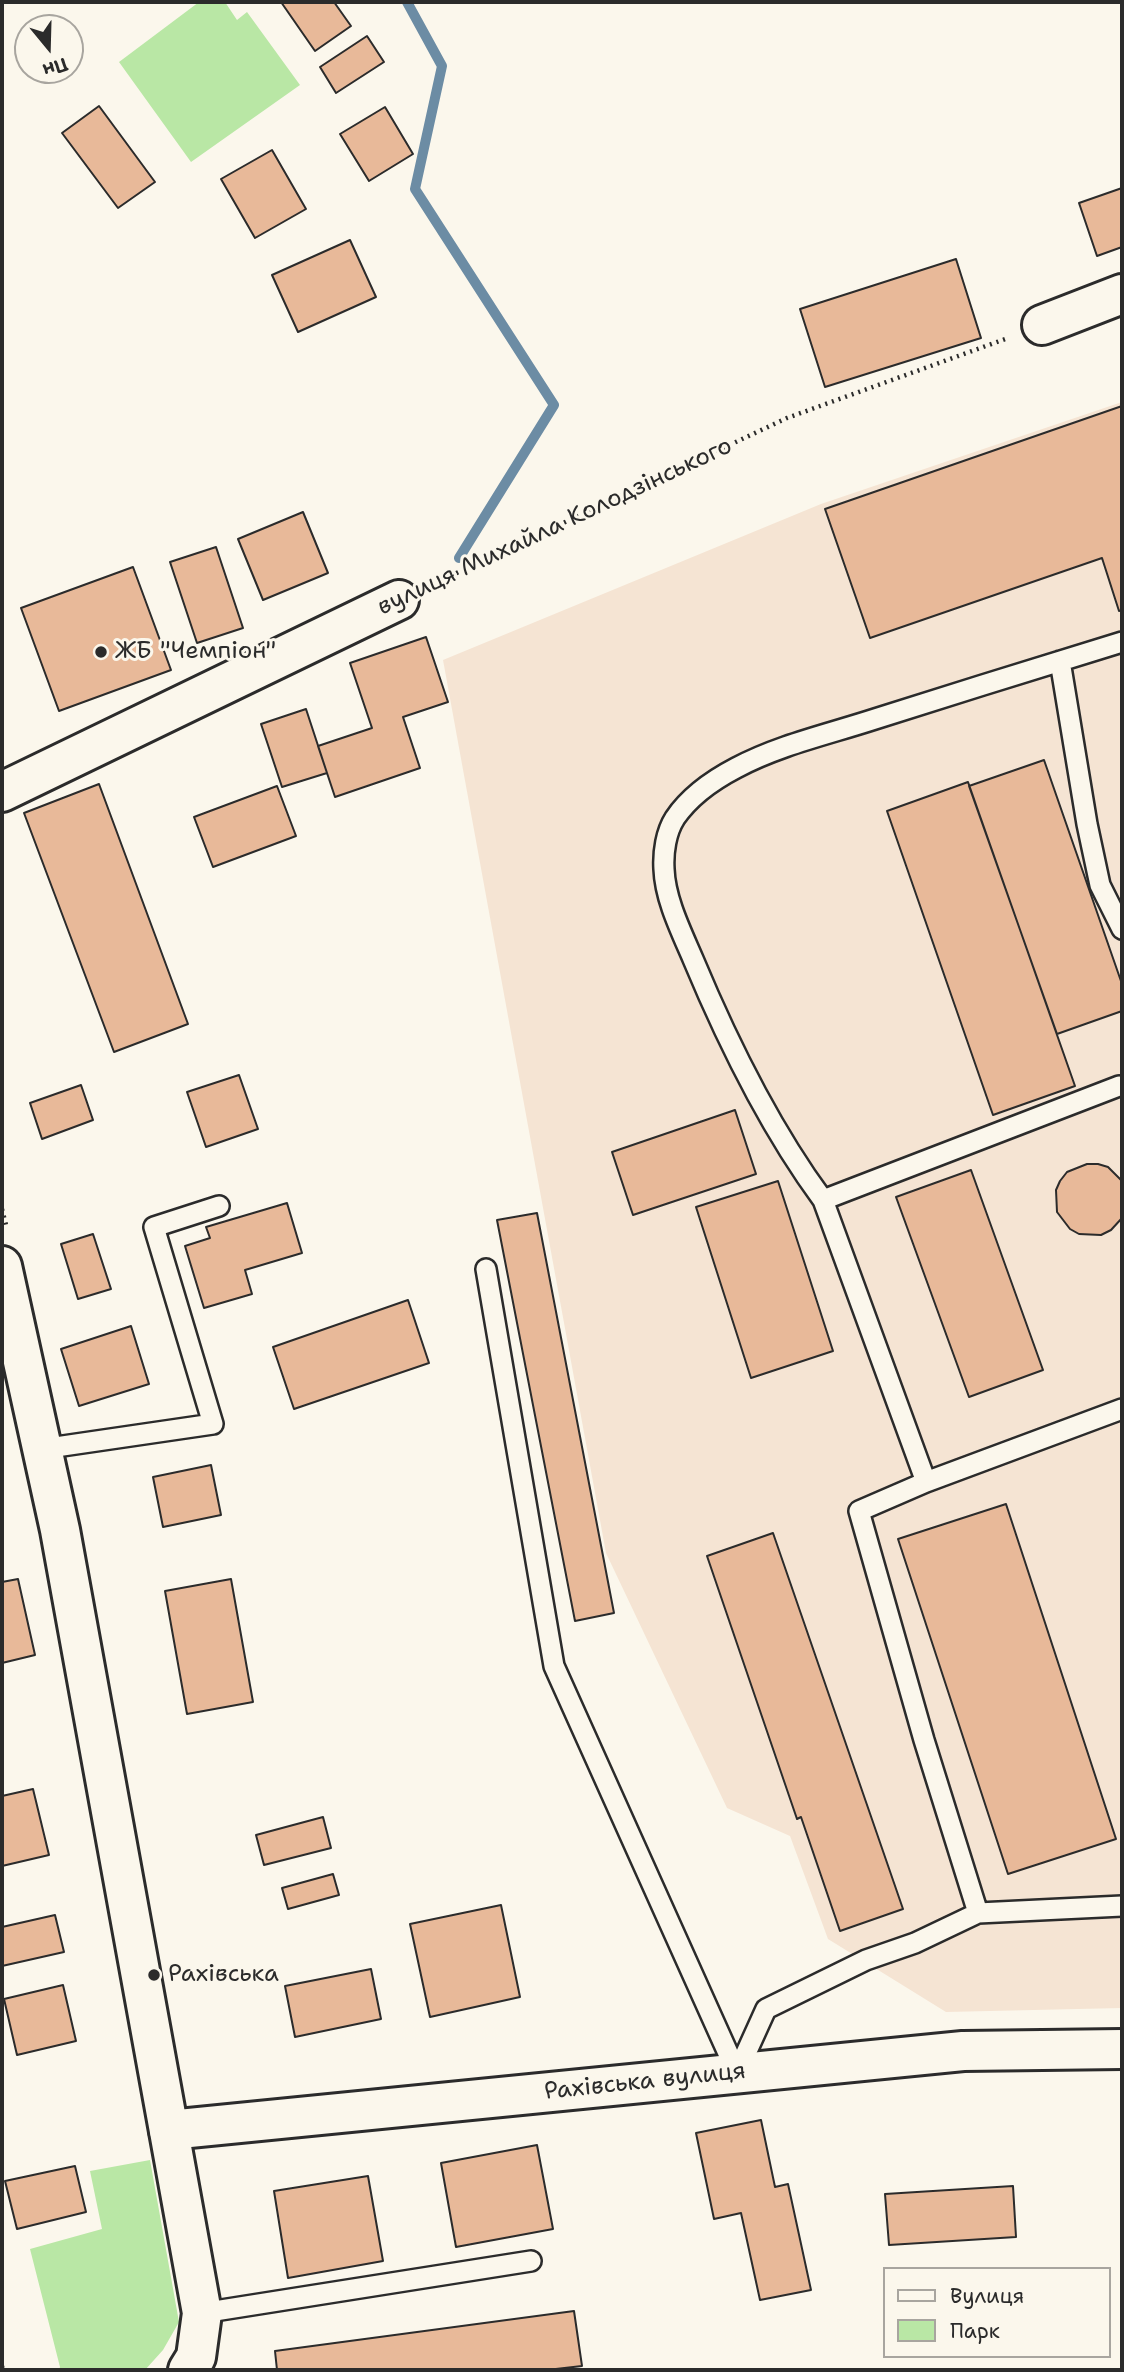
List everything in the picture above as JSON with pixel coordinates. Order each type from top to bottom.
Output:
[{"type":"street","points":[[1042,326],[1122,294]]},
{"type":"street","name":"вулиця Михайла Колодзінського","points":[[2,792],[399,600]]},
{"type":"street","points":[[2,1266],[60,1530],[202,2313],[194,2366]]},
{"type":"street","name":"Рахівська вулиця","points":[[169,2130],[963,2051],[1122,2049]]},
{"type":"lane","points":[[926,1482],[823,1200],[802,1171],[752,1085],[684,939],[664,870],[665,843],[674,820],[690,800],[711,782],[737,767],[767,754],[1122,642]]},
{"type":"lane","points":[[1060,661],[1100,885],[1122,929]]},
{"type":"lane","points":[[823,1200],[1119,1086]]},
{"type":"lane","points":[[42,1449],[213,1424],[154,1227],[219,1206]]},
{"type":"lane","points":[[486,1269],[554,1665],[737,2073]]},
{"type":"lane","points":[[978,1913],[924,1740],[859,1511],[926,1482],[1122,1409]]},
{"type":"lane","points":[[737,2073],[765,2009],[866,1960],[915,1943],[978,1913],[1122,1906]]},
{"type":"lane","points":[[202,2313],[531,2261]]},
{"type":"path","name":"вулиця Михайла Колодзінського","points":[[399,600],[787,418],[1042,326]]},
{"type":"shaded area","points":[[1122,402],[1122,2008],[946,2012],[828,1939],[790,1836],[727,1808],[606,1553],[443,660],[821,504]]},
{"type":"green space","points":[[199,2],[225,2],[237,20],[247,12],[300,85],[191,162],[119,62]]},
{"type":"green space","points":[[150,2160],[179,2322],[163,2350],[145,2370],[59,2370],[30,2249],[102,2229],[90,2171]]},
{"type":"building","points":[[281,2],[334,2],[351,26],[315,51]]},
{"type":"building","points":[[367,36],[384,62],[336,93],[320,67]]},
{"type":"building","points":[[99,106],[155,182],[118,208],[62,133]]},
{"type":"building","points":[[385,107],[413,154],[369,181],[340,134]]},
{"type":"building","points":[[272,150],[306,209],[255,238],[221,179]]},
{"type":"building","points":[[1122,188],[1122,247],[1097,256],[1079,203]]},
{"type":"building","points":[[350,240],[376,297],[298,332],[272,275]]},
{"type":"building","points":[[956,259],[981,338],[825,387],[800,309]]},
{"type":"building","points":[[1122,406],[1122,610],[1119,611],[1102,558],[870,638],[825,509]]},
{"type":"building","points":[[303,512],[328,573],[263,600],[238,539]]},
{"type":"building","points":[[216,547],[243,628],[197,643],[170,562]]},
{"type":"building","name":"ЖБ \"Чемпіон\"","points":[[133,567],[171,670],[59,711],[21,608]]},
{"type":"building","points":[[426,637],[448,702],[403,717],[420,768],[335,797],[318,746],[372,728],[350,663]]},
{"type":"building","points":[[306,709],[327,773],[282,787],[261,724]]},
{"type":"building","points":[[1044,760],[1122,984],[1122,1011],[1057,1034],[969,786]]},
{"type":"building","points":[[968,782],[1075,1086],[993,1115],[887,811]]},
{"type":"building","points":[[99,784],[188,1024],[114,1052],[24,813]]},
{"type":"building","points":[[277,786],[296,836],[213,867],[194,817]]},
{"type":"building","points":[[239,1075],[258,1129],[206,1147],[187,1092]]},
{"type":"building","points":[[81,1085],[93,1120],[42,1139],[30,1103]]},
{"type":"building","points":[[735,1110],[756,1174],[633,1215],[612,1152]]},
{"type":"building","points":[[1087,1164],[1108,1167],[1122,1181],[1122,1218],[1111,1230],[1101,1235],[1079,1234],[1070,1229],[1057,1212],[1056,1190],[1060,1181],[1067,1172]]},
{"type":"building","points":[[971,1170],[1043,1370],[969,1397],[896,1197]]},
{"type":"building","points":[[778,1181],[833,1351],[751,1378],[696,1207]]},
{"type":"building","points":[[287,1203],[302,1253],[245,1270],[252,1294],[204,1308],[185,1246],[210,1238],[206,1227]]},
{"type":"building","points":[[537,1213],[614,1613],[575,1621],[497,1220]]},
{"type":"building","points":[[93,1234],[111,1289],[78,1299],[61,1244]]},
{"type":"building","points":[[408,1300],[429,1363],[294,1409],[273,1347]]},
{"type":"building","points":[[131,1326],[149,1384],[79,1406],[61,1349]]},
{"type":"building","points":[[211,1465],[221,1515],[163,1527],[153,1477]]},
{"type":"building","points":[[1006,1504],[1116,1839],[1008,1874],[898,1539]]},
{"type":"building","points":[[773,1533],[903,1909],[840,1931],[801,1817],[797,1819],[707,1556]]},
{"type":"building","points":[[18,1579],[35,1655],[2,1663],[2,1582]]},
{"type":"building","points":[[231,1579],[253,1702],[187,1714],[165,1591]]},
{"type":"building","points":[[33,1789],[49,1855],[2,1866],[2,1796]]},
{"type":"building","points":[[323,1817],[331,1848],[264,1865],[256,1835]]},
{"type":"building","points":[[333,1874],[339,1895],[288,1909],[282,1888]]},
{"type":"building","points":[[501,1905],[520,1997],[430,2017],[410,1924]]},
{"type":"building","points":[[55,1915],[64,1952],[2,1966],[2,1927]]},
{"type":"building","points":[[371,1969],[381,2019],[295,2037],[285,1986]]},
{"type":"building","points":[[63,1985],[76,2041],[17,2055],[4,1999]]},
{"type":"building","points":[[761,2120],[775,2187],[788,2184],[811,2290],[760,2300],[741,2213],[714,2219],[696,2133]]},
{"type":"building","points":[[537,2145],[553,2229],[456,2247],[441,2163]]},
{"type":"building","points":[[75,2166],[86,2212],[17,2229],[5,2181]]},
{"type":"building","points":[[368,2176],[383,2261],[288,2278],[274,2191]]},
{"type":"building","points":[[1013,2186],[1016,2237],[889,2245],[885,2194]]},
{"type":"building","points":[[574,2311],[582,2366],[547,2370],[277,2370],[275,2351]]},
{"type":"waterway","points":[[407,2],[442,66],[415,189],[554,405],[459,558]]},
{"type":"place","name":"ЖБ \"Чемпіон\"","points":[[101,652]]},
{"type":"place","name":"Рахівська","points":[[154,1975]]}]
